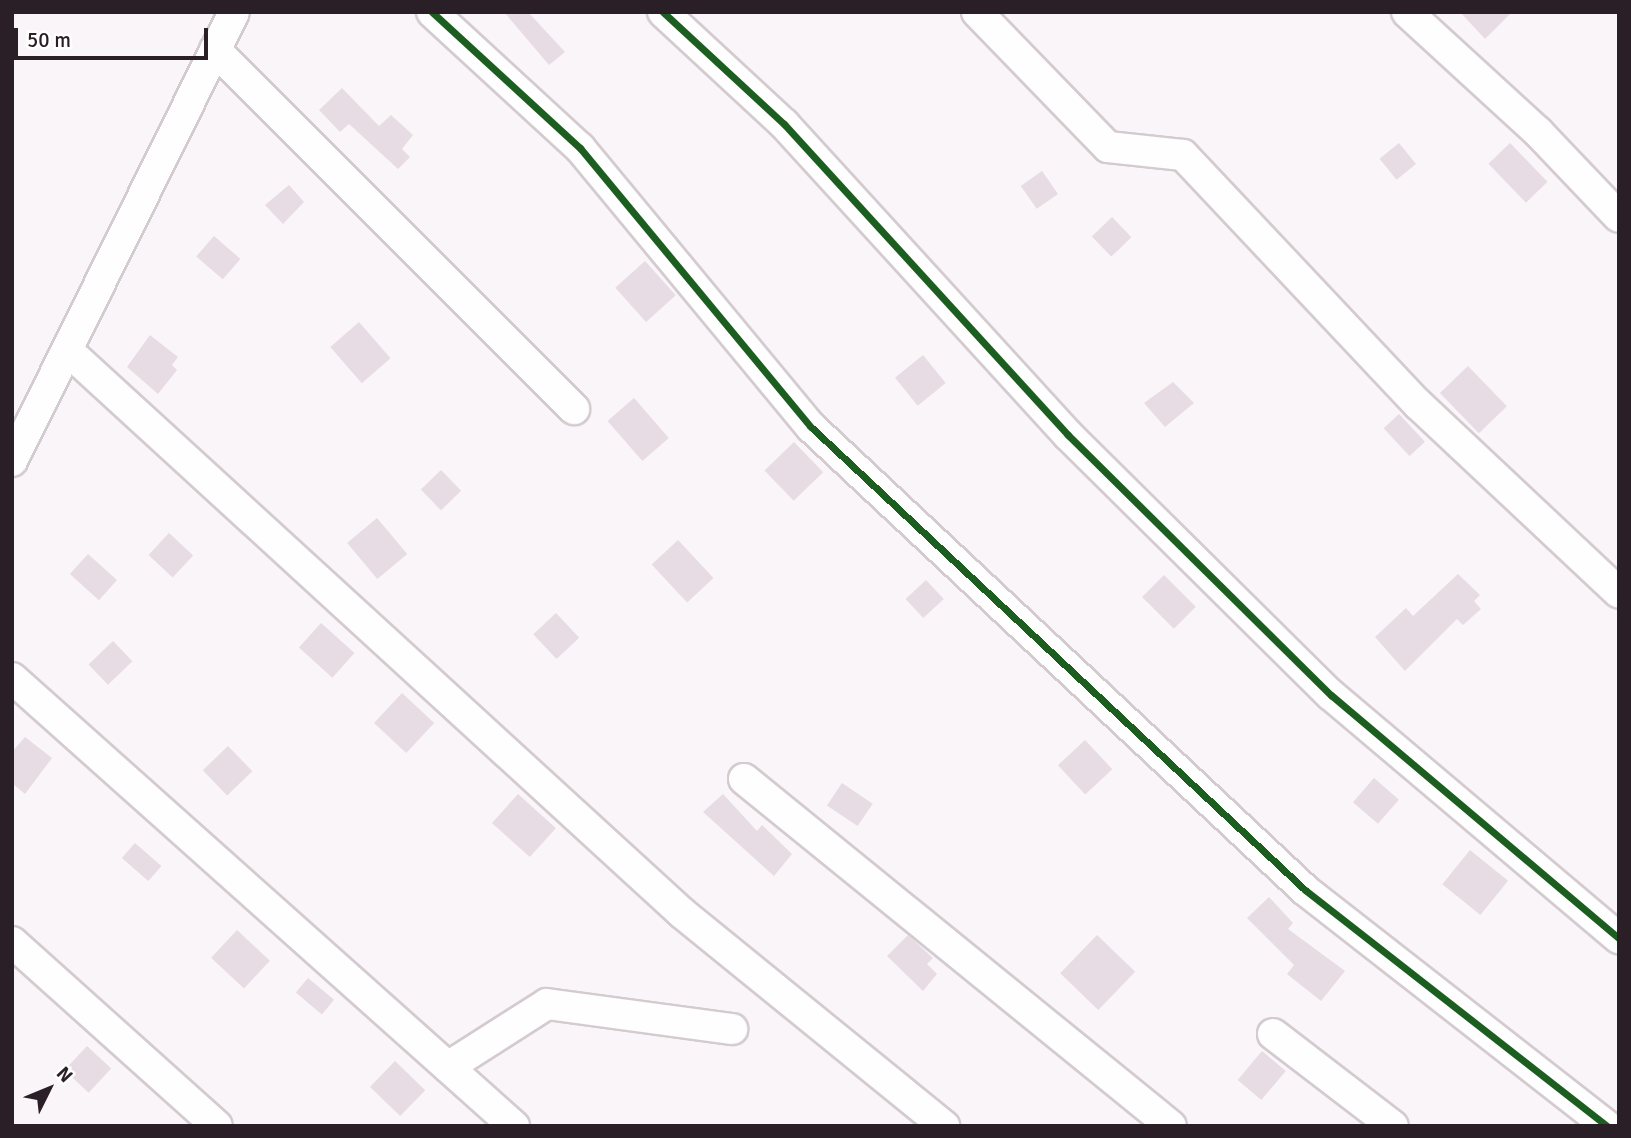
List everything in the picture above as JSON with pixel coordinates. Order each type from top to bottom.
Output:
[{"type":"street","points":[[12,461],[234,12]]},
{"type":"street","points":[[432,12],[580,148],[811,427],[1305,890],[1607,1126]]},
{"type":"street","points":[[663,12],[784,124],[1068,435],[1331,695],[1619,938]]},
{"type":"street","points":[[977,12],[1108,147],[1183,155],[1419,405],[1619,593]]},
{"type":"street","points":[[1406,12],[1538,132],[1619,217]]},
{"type":"street","points":[[215,50],[574,409]]},
{"type":"street","points":[[67,350],[682,913],[944,1126]]},
{"type":"street","points":[[12,678],[514,1126]]},
{"type":"street","points":[[744,779],[1171,1126]]},
{"type":"street","points":[[12,942],[217,1126]]},
{"type":"street","points":[[449,1067],[547,1004],[732,1029]]},
{"type":"street","points":[[1273,1034],[1393,1126]]},
{"type":"building","points":[[504,12],[528,12],[565,52],[549,65]]},
{"type":"building","points":[[1460,12],[1512,12],[1485,39]]},
{"type":"building","points":[[342,88],[379,126],[391,115],[413,135],[402,149],[410,157],[398,169],[349,124],[340,132],[319,110]]},
{"type":"building","points":[[1399,143],[1416,164],[1397,180],[1380,159]]},
{"type":"building","points":[[1510,143],[1548,182],[1526,203],[1488,164]]},
{"type":"building","points":[[1042,171],[1058,194],[1037,209],[1021,186]]},
{"type":"building","points":[[289,185],[304,202],[283,224],[265,205]]},
{"type":"building","points":[[1112,217],[1131,237],[1111,257],[1092,236]]},
{"type":"building","points":[[214,236],[240,259],[223,279],[196,256]]},
{"type":"building","points":[[645,261],[676,295],[646,322],[615,288]]},
{"type":"building","points":[[359,322],[390,358],[362,383],[330,347]]},
{"type":"building","points":[[150,335],[178,357],[172,365],[177,370],[158,394],[127,367]]},
{"type":"building","points":[[923,355],[946,383],[918,406],[895,378]]},
{"type":"building","points":[[1468,366],[1507,406],[1479,433],[1440,393]]},
{"type":"building","points":[[1173,382],[1194,403],[1165,427],[1144,403]]},
{"type":"building","points":[[634,398],[669,438],[642,461],[608,421]]},
{"type":"building","points":[[1399,414],[1425,442],[1410,456],[1384,428]]},
{"type":"building","points":[[794,442],[823,472],[794,501],[765,470]]},
{"type":"building","points":[[441,470],[461,491],[441,510],[421,489]]},
{"type":"building","points":[[377,518],[407,554],[377,579],[347,543]]},
{"type":"building","points":[[169,533],[193,556],[173,577],[149,555]]},
{"type":"building","points":[[678,540],[713,578],[687,603],[652,565]]},
{"type":"building","points":[[88,554],[117,580],[99,600],[70,574]]},
{"type":"building","points":[[1458,574],[1480,595],[1474,601],[1481,609],[1463,625],[1457,619],[1405,671],[1375,637],[1406,608],[1413,616]]},
{"type":"building","points":[[1164,575],[1196,607],[1174,629],[1142,597]]},
{"type":"building","points":[[926,580],[944,599],[923,618],[906,599]]},
{"type":"building","points":[[556,613],[579,638],[557,659],[533,634]]},
{"type":"building","points":[[321,623],[354,653],[332,678],[299,648]]},
{"type":"building","points":[[113,641],[132,661],[108,685],[89,665]]},
{"type":"building","points":[[402,693],[434,723],[406,753],[374,723]]},
{"type":"building","points":[[25,737],[52,758],[25,794],[12,783],[12,752]]},
{"type":"building","points":[[1085,740],[1112,769],[1085,794],[1058,765]]},
{"type":"building","points":[[228,746],[252,771],[227,795],[203,770]]},
{"type":"building","points":[[1374,778],[1399,800],[1378,824],[1353,802]]},
{"type":"building","points":[[842,783],[873,804],[858,826],[827,805]]},
{"type":"building","points":[[518,794],[556,828],[530,857],[492,823]]},
{"type":"building","points":[[723,794],[757,831],[762,825],[792,854],[774,876],[703,812]]},
{"type":"building","points":[[135,843],[161,866],[148,881],[122,858]]},
{"type":"building","points":[[1470,850],[1508,881],[1480,915],[1442,884]]},
{"type":"building","points":[[1269,897],[1293,923],[1288,929],[1345,971],[1321,1001],[1287,974],[1294,965],[1247,918]]},
{"type":"building","points":[[237,930],[270,961],[244,988],[211,958]]},
{"type":"building","points":[[908,935],[933,958],[927,964],[937,974],[923,991],[887,956]]},
{"type":"building","points":[[1097,935],[1135,972],[1098,1010],[1060,973]]},
{"type":"building","points":[[308,978],[334,1000],[322,1014],[296,993]]},
{"type":"building","points":[[87,1046],[111,1069],[89,1093],[64,1070]]},
{"type":"building","points":[[1262,1051],[1286,1071],[1261,1100],[1238,1080]]},
{"type":"building","points":[[395,1061],[425,1090],[400,1116],[370,1087]]},
{"type":"cycle path","points":[[432,12],[580,148],[811,427],[1305,890],[1607,1126]]},
{"type":"cycle path","points":[[663,12],[784,124],[1068,435],[1331,695],[1619,938]]}]
